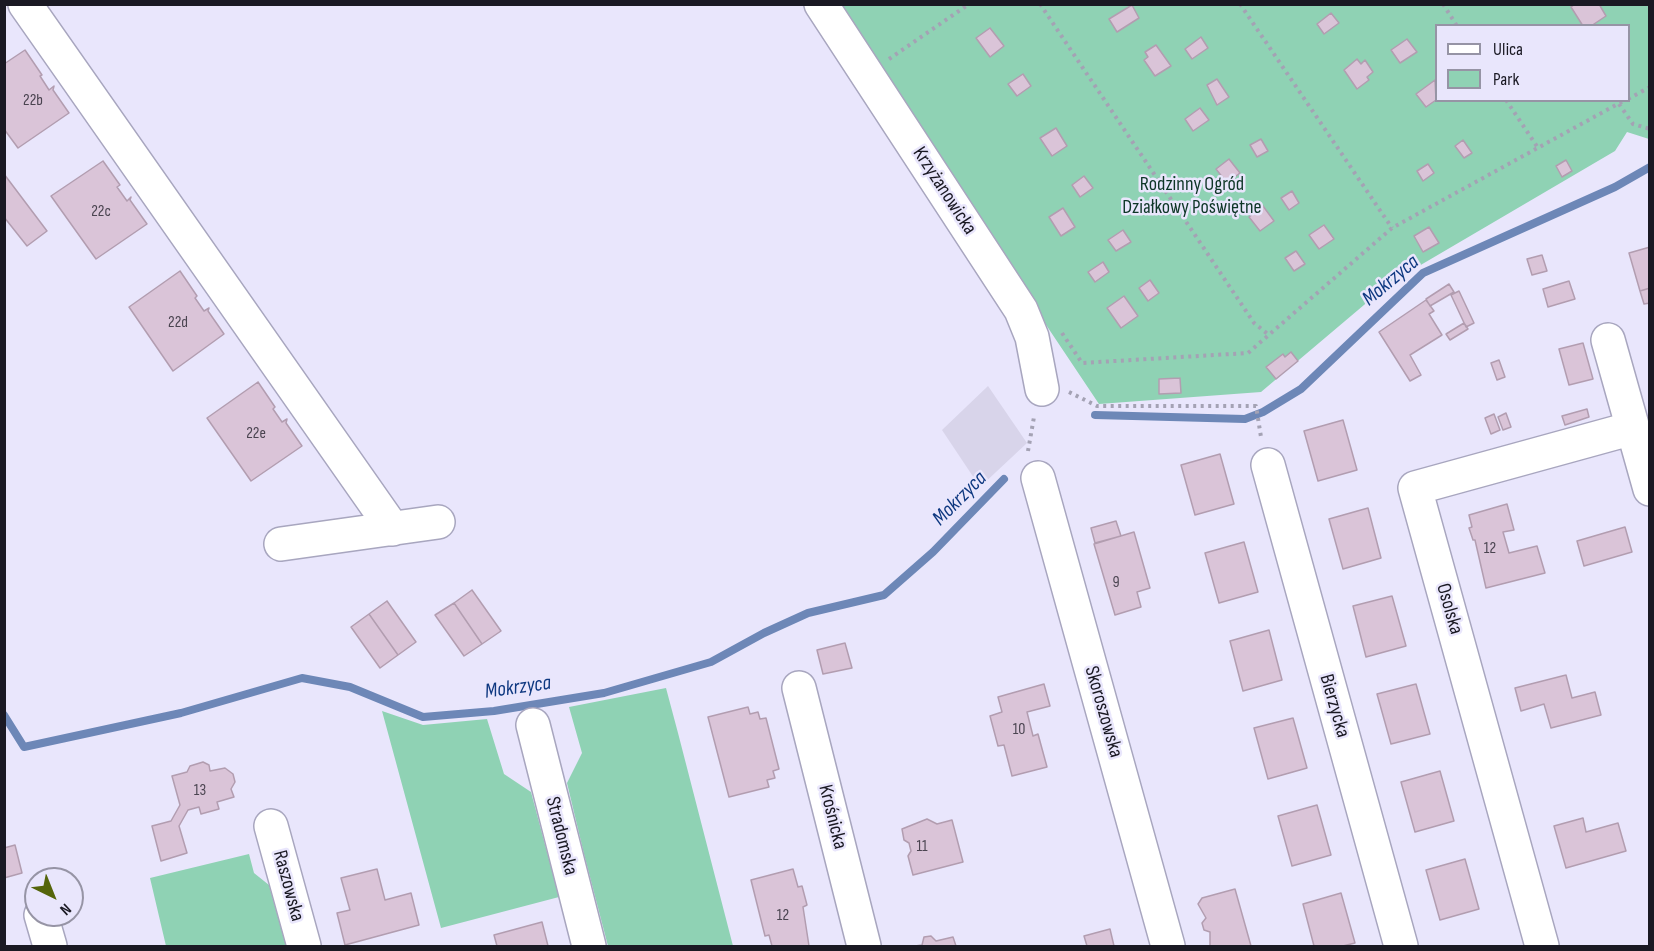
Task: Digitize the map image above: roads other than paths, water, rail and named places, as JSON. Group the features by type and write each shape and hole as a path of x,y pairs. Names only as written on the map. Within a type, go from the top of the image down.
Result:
{"street":[{"path":"25,4 393,529"},
{"name":"Krzyżanowicka","path":"821,4 1021,310 1032,337 1042,389"},
{"path":"1608,340 1650,489"},
{"name":"Osolska","path":"1542,946 1415,488 1633,428"},
{"name":"Bierzycka","path":"1268,465 1401,946"},
{"name":"Skoroszowska","path":"1038,478 1168,946"},
{"path":"281,544 438,522"},
{"name":"Krośnicka","path":"799,688 864,946"},
{"name":"Stradomska","path":"533,725 590,946"},
{"name":"Raszowska","path":"272,826 304,946"},
{"path":"44,927 50,946"}],"waterway":[{"name":"Mokrzyca","path":"1095,415 1245,419 1263,412 1301,389 1423,273 1615,187 1650,167"},
{"name":"Mokrzyca","path":"4,715 24,747 181,713 302,678 350,687 423,717 494,711 604,693 711,662 764,633 808,613 884,595 933,552 1004,479"}],"park label":[{"name":"Rodzinny Ogród Działkowy Poświętne","path":"1192,196"}]}
